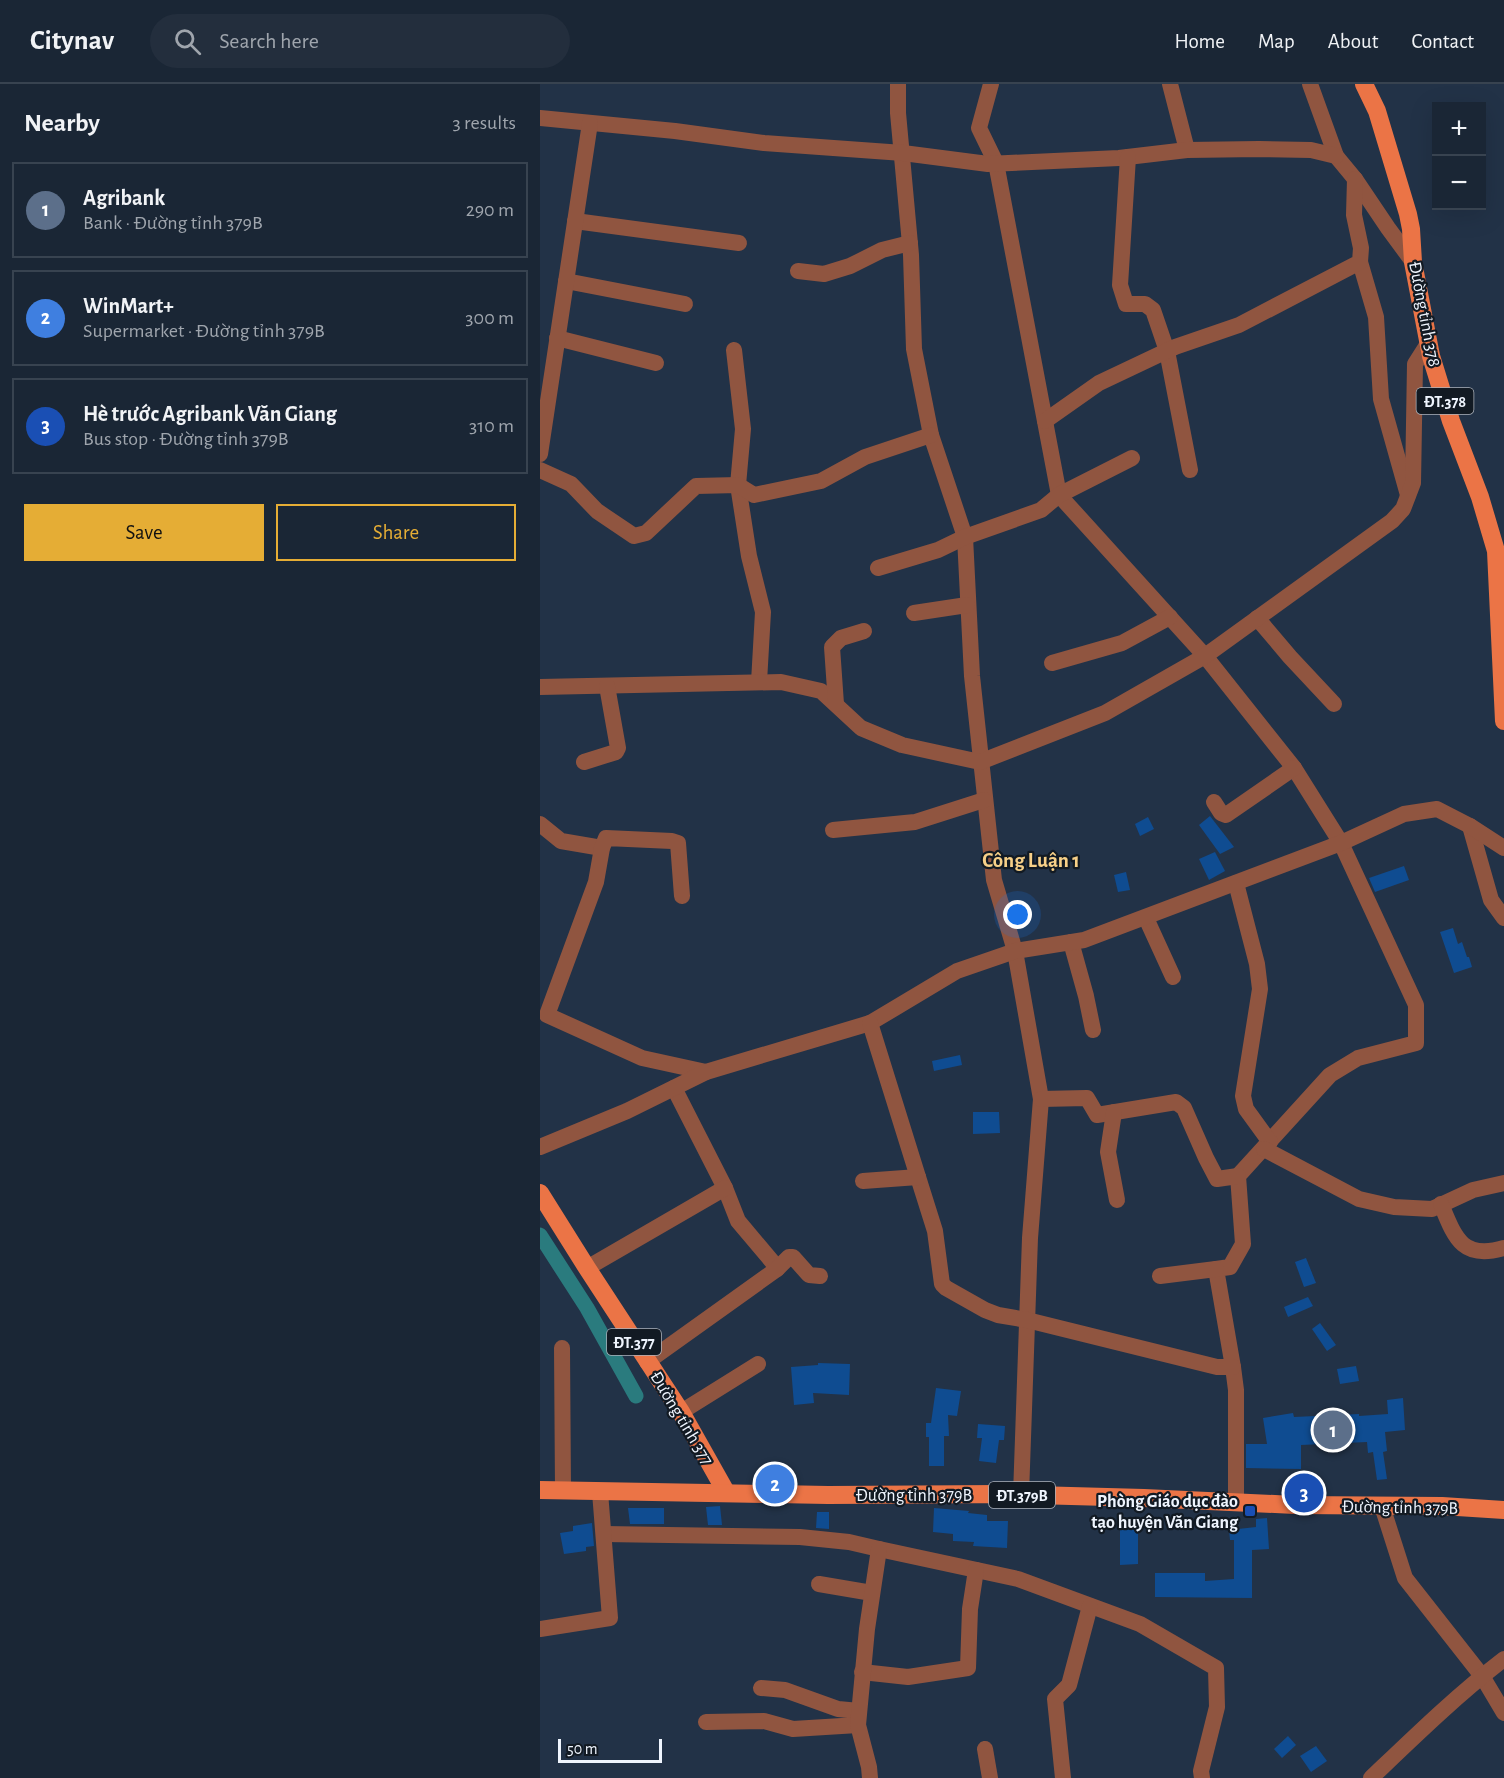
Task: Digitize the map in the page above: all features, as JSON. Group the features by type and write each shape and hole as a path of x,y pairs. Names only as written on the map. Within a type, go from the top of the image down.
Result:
{"main road":[{"name":"Đường tỉnh 378","path":"1364,84 1377,111 1408,214 1413,262 1431,356 1451,421 1480,496 1496,551 1504,722"},
{"name":"Đường tỉnh 377","path":"540,1193 681,1412 726,1492"},
{"name":"Đường tỉnh 379B","path":"540,1490 726,1492 828,1496 1021,1495 1294,1505 1442,1506 1504,1510"}],"street":[{"path":"898,84 898,113 910,243 914,349 931,435 964,537 972,676 994,880 1016,951 1041,1099 1030,1238 1021,1495"},
{"path":"991,84 979,128 996,164 1059,495 1205,656 1294,768 1341,843 1416,1005 1416,1043 1358,1058 1330,1075 1238,1176 1217,1179 1184,1108 1176,1102 1097,1115 1087,1098 1041,1099"},
{"path":"1170,84 1187,150"},
{"path":"1310,84 1336,156 1355,179 1413,262"},
{"path":"540,118 675,131 764,143 903,153 988,164 1128,157 1187,150 1311,150 1336,156"},
{"path":"540,454 590,123"},
{"path":"1128,157 1120,285 1126,304 1145,304 1153,310 1167,351 1190,470"},
{"path":"1355,179 1354,215 1361,248 1360,262 1376,317 1381,399 1408,496"},
{"path":"575,221 740,243"},
{"path":"798,271 824,274 850,266 882,250 910,243"},
{"path":"1045,421 1099,383 1167,351 1239,325 1360,262"},
{"path":"566,281 685,304"},
{"path":"557,338 656,363"},
{"path":"540,687 781,682 821,691 861,728 902,745 980,762 1105,713 1205,656 1392,521 1402,509 1413,483 1415,364 1430,342"},
{"path":"734,350 743,429 738,484 749,556 763,612 759,682"},
{"path":"540,470 571,484 597,511 634,536 646,533 696,486 738,484 754,495 821,481 865,457 931,435"},
{"path":"878,568 938,550 964,537 1041,510 1059,495 1132,458"},
{"path":"914,613 967,605"},
{"path":"1052,663 1122,644 1170,617"},
{"path":"1257,618 1334,704"},
{"path":"836,704 832,647 841,638 864,631"},
{"path":"584,762 616,752 618,748 607,686"},
{"path":"1214,802 1221,813 1226,815 1294,768"},
{"path":"833,830 915,822 984,800"},
{"path":"540,1147 627,1111 706,1072 870,1023 957,971 1016,951 1084,940 1341,843 1404,814 1437,809 1470,826 1504,848"},
{"path":"540,824 561,841 602,848"},
{"path":"1470,826 1491,900 1504,918"},
{"path":"682,896 679,846 675,841 609,837 605,840 596,882 547,1015 642,1058 706,1072"},
{"path":"1236,883 1257,964 1260,989 1244,1096 1246,1109 1267,1146 1359,1199 1394,1207 1432,1209 1473,1190 1504,1183"},
{"path":"1146,918 1173,977"},
{"path":"1071,942 1093,1030"},
{"path":"870,1023 935,1231 942,1284 946,1288 998,1315 1027,1320 1217,1367 1233,1367"},
{"path":"674,1088 725,1188 738,1221 777,1269"},
{"path":"1114,1112 1108,1152 1117,1200"},
{"path":"863,1181 918,1176"},
{"path":"1160,1276 1230,1267 1243,1244 1238,1176"},
{"path":"587,1268 725,1188"},
{"path":"1442,1204 1453,1235 1462,1244 1478,1251 1504,1248"},
{"path":"647,1362 777,1269 789,1257 793,1257 809,1275 820,1276"},
{"path":"1216,1269 1236,1390 1236,1503"},
{"path":"562,1348 563,1490"},
{"path":"681,1412 758,1364"},
{"path":"540,1629 610,1618 600,1492"},
{"path":"1382,1506 1405,1578 1482,1676 1504,1713"},
{"path":"604,1534 800,1537 849,1542 1018,1580 1140,1623 1216,1668 1217,1707 1201,1771 1202,1778"},
{"path":"870,1778 859,1718 862,1672 879,1549"},
{"path":"862,1672 908,1677 968,1668 970,1609 976,1570"},
{"path":"819,1584 872,1593"},
{"path":"1063,1778 1055,1699 1069,1684 1090,1606"},
{"path":"1371,1778 1482,1676 1504,1659"},
{"path":"760,1688 785,1690 859,1718"},
{"path":"706,1722 764,1721 793,1729 859,1718"},
{"path":"985,1749 990,1778"}],"building":[{"path":"1210,816 1234,847 1220,854 1199,825"},
{"path":"1148,817 1154,829 1140,836 1135,824"},
{"path":"1215,852 1225,871 1209,880 1199,859"},
{"path":"1404,866 1409,880 1375,892 1369,878"},
{"path":"1126,872 1130,890 1118,892 1114,875"},
{"path":"1453,928 1458,944 1462,942 1472,967 1454,973 1440,932"},
{"path":"960,1055 962,1065 934,1071 932,1061"},
{"path":"973,1112 999,1112 1000,1133 973,1134"},
{"path":"1306,1258 1316,1283 1304,1287 1295,1262"},
{"path":"1308,1297 1313,1306 1288,1317 1284,1307"},
{"path":"1320,1323 1336,1345 1327,1351 1312,1329"},
{"path":"818,1363 850,1364 849,1395 813,1393 814,1403 794,1405 791,1367 818,1365"},
{"path":"1356,1366 1359,1381 1340,1384 1337,1369"},
{"path":"936,1388 961,1391 957,1416 948,1415 949,1436 944,1436 944,1466 929,1466 929,1437 926,1437 926,1423 931,1423"},
{"path":"1403,1398 1405,1430 1385,1432 1387,1451 1383,1452 1387,1479 1377,1480 1373,1452 1368,1453 1367,1442 1301,1445 1301,1469 1246,1468 1246,1444 1267,1444 1263,1418 1293,1413 1294,1417 1388,1414 1387,1400"},
{"path":"978,1424 1005,1426 1004,1440 999,1440 996,1463 979,1461 982,1438 977,1438"},
{"path":"720,1506 722,1525 708,1525 706,1507"},
{"path":"628,1508 664,1508 664,1524 630,1524"},
{"path":"934,1508 987,1515 987,1521 1008,1521 1007,1548 973,1546 974,1542 953,1541 953,1534 933,1532"},
{"path":"817,1512 829,1512 829,1529 816,1528"},
{"path":"1267,1518 1269,1549 1252,1550 1252,1598 1155,1597 1155,1573 1205,1573 1205,1581 1234,1579 1234,1540 1230,1540 1229,1530 1256,1527 1256,1519"},
{"path":"592,1523 594,1546 586,1547 586,1551 564,1554 560,1533 573,1531 573,1526"},
{"path":"1120,1526 1138,1526 1138,1564 1120,1565"},
{"path":"1288,1736 1296,1745 1282,1758 1274,1749"},
{"path":"1316,1746 1327,1761 1311,1772 1300,1756"}],"waterway":[{"path":"540,1235 587,1308 636,1396"}],"place":[{"name":"Agribank","path":"1333,1430"},
{"name":"WinMart+","path":"775,1484"},
{"name":"Hè trước Agribank Văn Giang","path":"1304,1493"},
{"name":"Phòng Giáo dục đào tạo huyện Văn Giang","path":"1250,1511"}],"district":[{"name":"Công Luận 1","path":"1031,860"}]}
